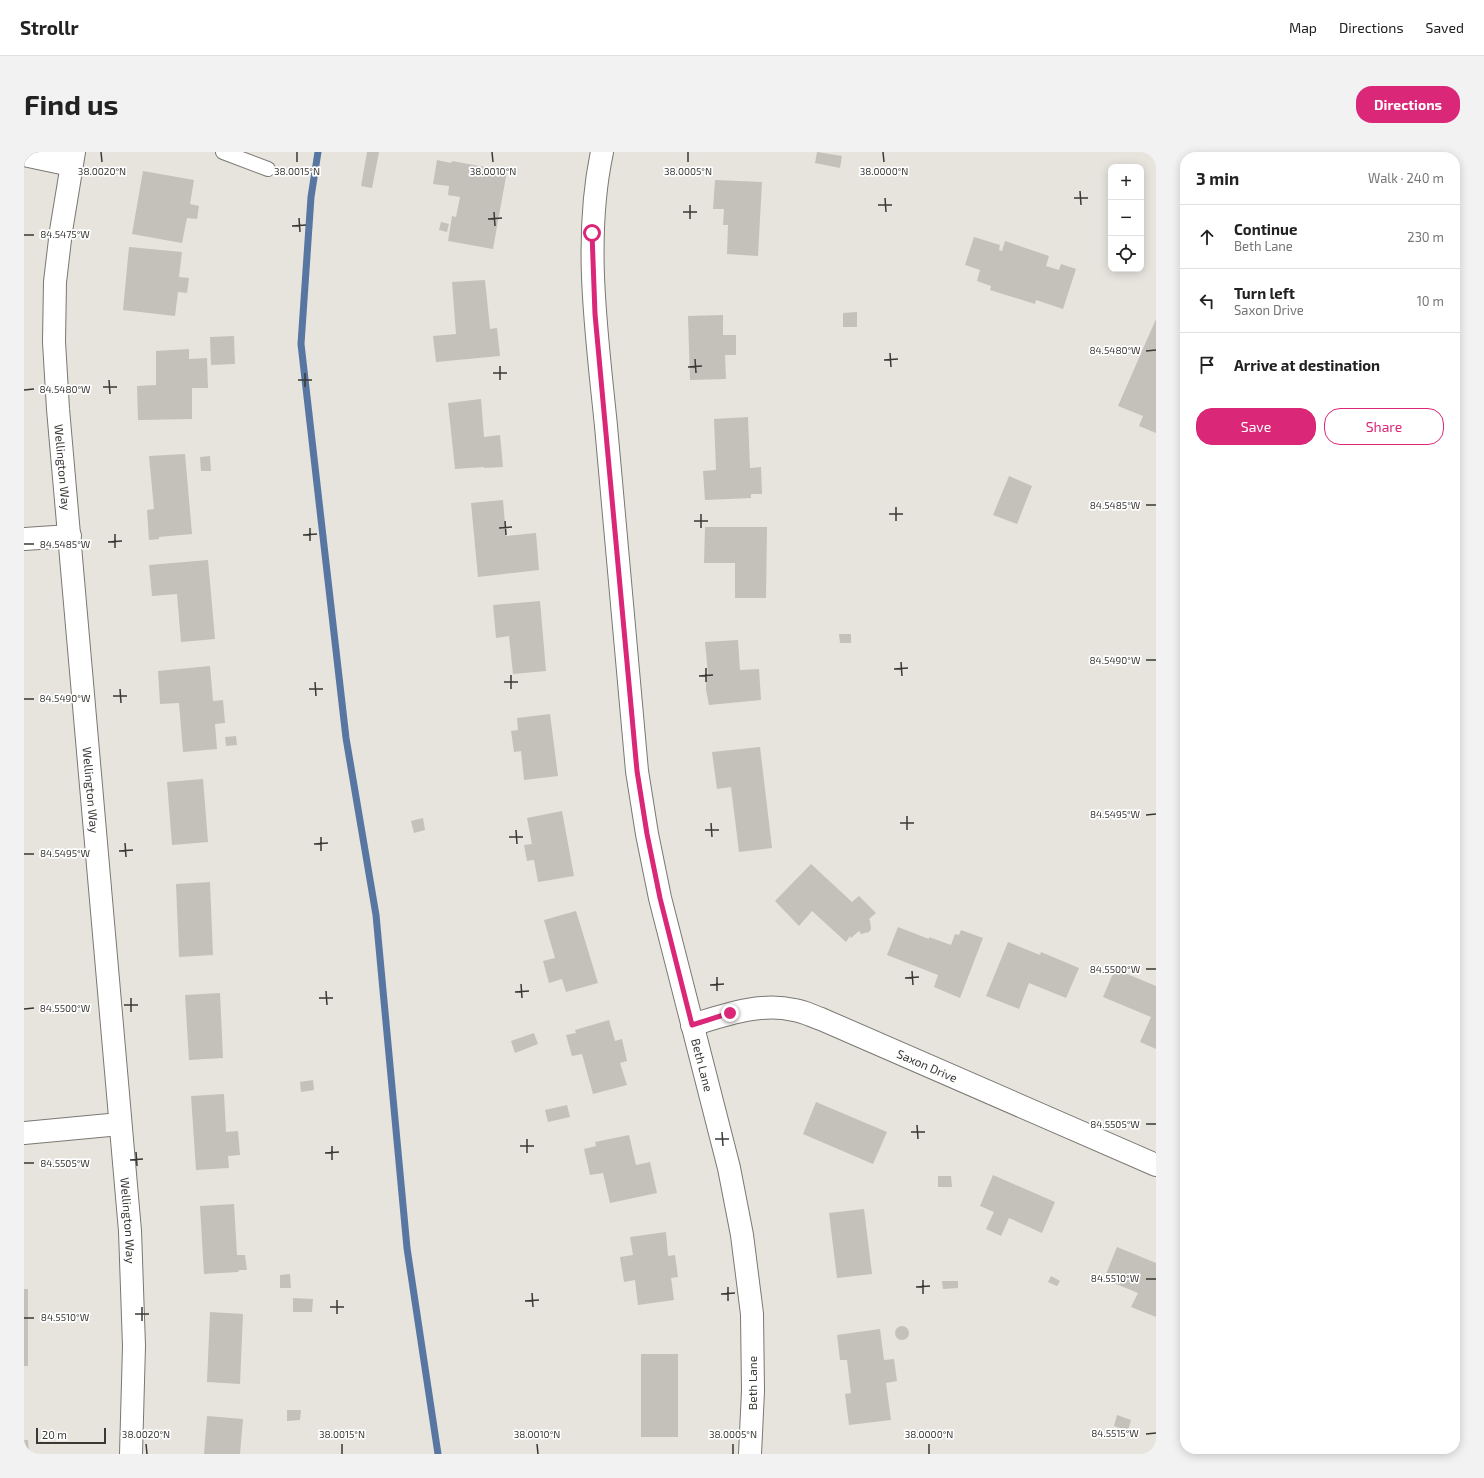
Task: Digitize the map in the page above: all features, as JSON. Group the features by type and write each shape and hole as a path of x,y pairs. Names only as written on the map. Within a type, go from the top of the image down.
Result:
{"street":[{"name":"Beth Lane","path":"602,152 597,174 592,233 595,314 637,771 647,834 660,898 729,1168 742,1236 752,1314 753,1391 750,1454"},
{"path":"24,155 72,158"},
{"name":"Wellington Way","path":"72,158 55,282 54,342 58,409 130,1231 134,1346 131,1454"},
{"path":"24,539 70,536"},
{"name":"Saxon Drive","path":"692,1025 730,1013 751,1009 774,1008 795,1010 821,1019 1156,1165"},
{"path":"24,1133 120,1124"}],"lane":[{"path":"223,152 268,169"}],"building":[{"path":"367,152 379,152 372,188 361,186"},
{"path":"817,152 842,156 840,168 815,163"},
{"path":"437,160 451,163 452,161 507,171 493,249 448,241 452,216 456,217 460,197 448,195 449,186 433,184"},
{"path":"143,171 194,180 190,204 199,206 197,219 187,218 182,243 132,234"},
{"path":"715,180 762,182 758,256 727,254 728,225 723,225 724,209 713,209"},
{"path":"441,222 449,224 447,232 439,230"},
{"path":"974,237 1000,245 999,250 1002,251 1005,241 1049,256 1046,266 1059,270 1061,264 1076,269 1063,309 1036,300 1035,304 990,290 991,286 977,281 980,270 965,265"},
{"path":"129,247 182,252 179,277 189,278 187,293 178,292 175,316 123,310"},
{"path":"485,280 490,329 497,328 500,356 436,362 433,336 456,334 452,282"},
{"path":"857,312 857,327 843,327 843,313"},
{"path":"723,315 723,335 736,335 736,355 725,355 726,379 690,380 688,316"},
{"path":"1156,319 1156,433 1139,426 1143,416 1118,406"},
{"path":"234,336 235,364 211,365 210,337"},
{"path":"189,349 189,359 207,358 208,388 192,388 192,419 138,420 137,386 156,385 156,351"},
{"path":"481,399 484,437 500,435 503,467 455,469 448,403"},
{"path":"748,417 750,468 761,467 762,494 751,494 751,498 705,500 703,471 716,470 714,419"},
{"path":"185,454 192,534 159,537 159,539 149,540 147,510 154,509 149,456"},
{"path":"210,456 211,471 201,471 200,457"},
{"path":"1009,476 1032,486 1017,524 993,515"},
{"path":"503,500 506,536 536,533 539,570 478,577 471,503"},
{"path":"705,527 767,527 766,598 735,598 735,563 704,563"},
{"path":"208,560 215,639 181,642 177,594 152,596 149,565"},
{"path":"540,601 546,671 513,674 509,636 496,638 493,605"},
{"path":"839,634 851,634 851,643 840,643"},
{"path":"738,640 740,670 759,669 761,700 709,705 706,690 706,674 708,674 705,642"},
{"path":"210,666 213,701 223,700 225,723 215,724 217,749 183,752 179,703 160,704 158,671"},
{"path":"550,714 558,776 524,780 521,751 514,752 511,731 518,730 517,718"},
{"path":"236,736 237,745 226,746 225,737"},
{"path":"760,747 772,848 739,852 731,787 717,789 712,752"},
{"path":"203,779 208,842 172,845 167,782"},
{"path":"562,811 574,876 538,882 534,860 527,861 524,845 532,844 527,818"},
{"path":"423,818 425,830 414,833 411,821"},
{"path":"811,864 852,902 859,896 876,913 869,919 871,929 869,932 861,934 859,931 851,938 850,936 846,942 812,911 799,926 775,901"},
{"path":"210,882 213,955 179,957 176,884"},
{"path":"576,911 598,983 566,992 562,979 549,983 543,961 555,958 544,920"},
{"path":"898,927 929,939 929,937 951,945 955,934 959,935 961,930 983,938 960,998 934,987 938,975 887,955"},
{"path":"1008,942 1040,955 1041,952 1079,968 1066,998 1029,983 1019,1009 986,996"},
{"path":"1115,969 1156,986 1156,1049 1140,1042 1151,1017 1103,997"},
{"path":"220,993 223,1058 189,1060 185,995"},
{"path":"609,1020 615,1041 622,1039 627,1061 620,1063 627,1085 593,1094 582,1054 572,1056 566,1035 576,1033 575,1030"},
{"path":"534,1033 538,1044 515,1053 511,1041"},
{"path":"313,1080 314,1090 301,1092 300,1082"},
{"path":"224,1094 226,1132 238,1131 240,1155 228,1156 229,1168 196,1170 191,1096"},
{"path":"816,1102 887,1132 873,1164 803,1134"},
{"path":"567,1105 570,1117 548,1122 545,1110"},
{"path":"629,1135 636,1165 650,1162 657,1193 610,1203 603,1173 590,1175 584,1149 596,1146 595,1142"},
{"path":"993,1175 1055,1202 1042,1233 1009,1218 1001,1236 986,1229 994,1212 980,1206"},
{"path":"938,1176 951,1176 952,1187 938,1187"},
{"path":"234,1204 237,1255 245,1255 247,1270 204,1274 200,1206"},
{"path":"864,1209 872,1274 837,1278 829,1213"},
{"path":"666,1232 668,1256 675,1255 678,1277 671,1278 674,1300 638,1305 635,1280 624,1282 620,1257 633,1255 630,1237"},
{"path":"1117,1247 1156,1263 1156,1317 1131,1307 1138,1293 1104,1279"},
{"path":"290,1274 291,1288 280,1288 280,1275"},
{"path":"1051,1276 1060,1281 1057,1286 1048,1282"},
{"path":"942,1281 958,1281 958,1288 943,1289"},
{"path":"24,1289 28,1289 28,1366 24,1366"},
{"path":"293,1298 313,1299 312,1312 293,1312"},
{"path":"210,1312 243,1314 240,1384 207,1382"},
{"path":"902,1326 907,1328 909,1333 907,1338 902,1340 897,1338 895,1333 897,1328"},
{"path":"880,1329 884,1360 894,1359 897,1381 886,1383 891,1420 849,1425 845,1394 851,1393 847,1360 840,1360 837,1335"},
{"path":"641,1354 678,1354 678,1437 641,1437"},
{"path":"287,1410 301,1410 300,1420 287,1421"},
{"path":"1117,1415 1131,1420 1128,1431 1114,1426"},
{"path":"207,1416 243,1419 240,1454 204,1454"},
{"path":"24,1440 28,1440 29,1452 24,1452"}],"waterway":[{"path":"318,152 311,197 301,344 346,738 376,915 407,1248 438,1454"}],"route":[{"path":"592,233 595,314 637,771 647,834 660,898 692,1025 730,1013"}]}
